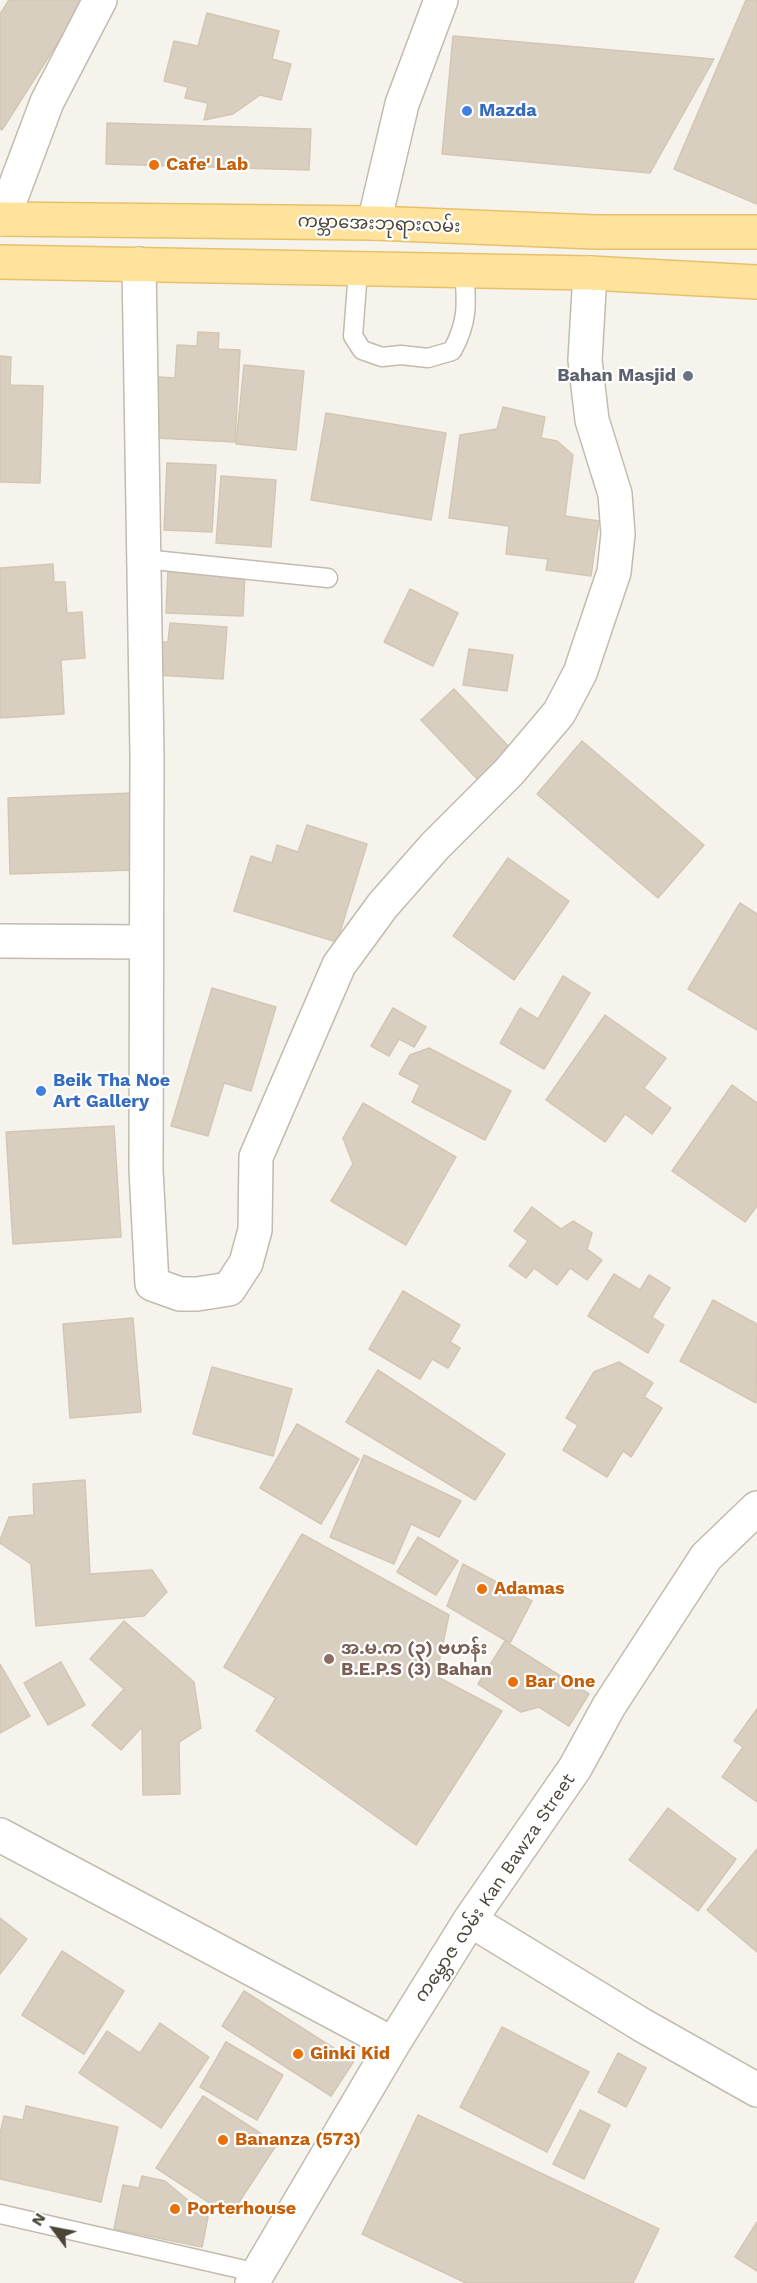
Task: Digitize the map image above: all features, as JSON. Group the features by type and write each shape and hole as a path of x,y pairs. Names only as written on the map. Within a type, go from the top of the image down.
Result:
{"main road":[{"name":"ကမ္ဘာအေးဘုရားလမ်း","path":"1,219 374,223 595,232 757,232"},
{"path":"0,262 590,273 757,282"}],"street":[{"path":"1,219 47,102 100,0"},
{"path":"374,223 402,104 441,0"},
{"path":"139,264 147,754 146,1170 152,1284 180,1294 229,1289 246,1263 255,1230 256,1157 339,965 390,897 435,846 509,772 559,713 580,673 614,572 618,534 615,494 590,410 585,360 590,273"},
{"path":"0,941 146,942"},
{"name":"ကမ္ဘောဇ လမ်း Kan Bawza Street","path":"255,2278 393,2044 470,1920 575,1768 609,1706 706,1557 757,1508"},
{"path":"0,1835 393,2044"},
{"path":"470,1920 642,2025 757,2090"}],"lane":[{"path":"358,270 353,336 362,350 382,357 401,355 428,358 452,351 462,334 467,301 464,271"},
{"path":"144,559 328,578"},
{"path":"0,2214 255,2278"}],"building":[{"path":"9,0 85,0 2,130 0,129 0,14"},
{"path":"746,0 757,0 757,204 674,169"},
{"path":"207,13 279,31 272,59 291,64 281,100 260,95 233,114 204,120 208,103 185,98 188,87 164,81 174,41 198,46"},
{"path":"453,36 714,59 650,173 442,154"},
{"path":"107,123 311,129 309,170 106,164"},
{"path":"198,332 219,333 218,349 240,350 235,442 156,438 159,377 175,378 177,345 197,346"},
{"path":"0,356 11,357 10,385 43,386 40,483 0,482"},
{"path":"244,365 304,371 296,450 236,444"},
{"path":"503,407 545,417 541,438 557,441 573,455 565,516 599,521 591,576 546,570 548,559 506,554 509,526 449,518 460,435 497,429"},
{"path":"326,413 446,433 431,520 311,500"},
{"path":"167,463 216,465 212,532 164,530"},
{"path":"221,476 276,480 271,547 216,543"},
{"path":"53,564 54,582 65,582 67,613 82,612 85,658 61,660 64,714 0,718 0,568"},
{"path":"168,569 245,572 243,616 166,613"},
{"path":"410,589 458,613 433,666 384,642"},
{"path":"170,623 227,627 223,679 157,675 159,642 168,642"},
{"path":"469,649 513,655 507,691 463,685"},
{"path":"454,689 512,750 479,781 421,720"},
{"path":"582,741 704,845 658,898 537,794"},
{"path":"132,793 134,870 10,874 8,798"},
{"path":"307,825 367,844 337,942 234,911 251,856 272,863 277,845 298,852"},
{"path":"508,858 569,901 514,980 453,936"},
{"path":"740,903 757,914 757,1030 688,989"},
{"path":"563,976 590,993 544,1069 500,1043 520,1008 538,1019"},
{"path":"212,988 276,1007 251,1091 224,1083 208,1136 171,1126"},
{"path":"393,1008 426,1027 414,1047 399,1039 389,1056 371,1046"},
{"path":"605,1015 666,1058 644,1088 671,1108 652,1134 625,1114 605,1142 546,1100"},
{"path":"429,1048 511,1091 485,1140 412,1102 420,1085 399,1074 410,1055"},
{"path":"732,1085 757,1103 757,1206 745,1222 672,1171"},
{"path":"363,1103 456,1157 406,1245 331,1201 353,1164 343,1138"},
{"path":"114,1126 121,1237 13,1244 6,1132"},
{"path":"532,1207 561,1229 573,1221 592,1233 587,1249 602,1260 587,1280 570,1268 557,1285 534,1268 526,1278 509,1266 528,1241 514,1231"},
{"path":"614,1274 640,1290 649,1275 670,1288 652,1317 664,1325 648,1353 588,1316"},
{"path":"403,1291 460,1325 450,1342 460,1348 448,1368 432,1359 420,1379 369,1349"},
{"path":"713,1300 757,1324 756,1403 680,1361"},
{"path":"133,1318 141,1412 70,1418 63,1324"},
{"path":"619,1362 653,1383 644,1397 662,1408 631,1457 623,1451 607,1477 563,1450 578,1425 566,1418 594,1372"},
{"path":"212,1367 292,1389 273,1456 193,1434"},
{"path":"378,1370 505,1454 475,1500 346,1422"},
{"path":"297,1424 359,1459 321,1524 260,1488"},
{"path":"364,1455 461,1501 439,1537 411,1524 394,1564 330,1537"},
{"path":"85,1480 90,1574 152,1570 167,1592 144,1616 36,1626 31,1564 0,1543 0,1540 9,1517 34,1515 33,1484"},
{"path":"302,1534 449,1615 436,1676 502,1711 416,1845 256,1731 276,1698 224,1667"},
{"path":"418,1537 458,1561 436,1595 397,1572"},
{"path":"463,1564 532,1601 510,1643 447,1606"},
{"path":"124,1621 194,1682 201,1728 179,1742 180,1794 143,1795 142,1727 121,1750 92,1725 124,1689 90,1659"},
{"path":"505,1641 589,1694 569,1726 539,1707 521,1712 478,1684"},
{"path":"61,1662 85,1705 48,1725 24,1683"},
{"path":"0,1664 30,1716 0,1733"},
{"path":"757,1709 757,1802 722,1777 743,1747 734,1741"},
{"path":"668,1808 736,1859 698,1911 629,1860"},
{"path":"757,1849 757,1952 707,1910"},
{"path":"0,1918 27,1939 0,1974"},
{"path":"62,1951 124,1991 84,2054 22,2015"},
{"path":"244,1991 354,2061 331,2096 222,2026"},
{"path":"160,2023 209,2057 161,2128 79,2073 107,2031 140,2053"},
{"path":"502,2027 589,2072 547,2152 460,2107"},
{"path":"226,2042 283,2075 257,2120 200,2087"},
{"path":"618,2053 646,2068 626,2107 598,2092"},
{"path":"203,2096 277,2144 230,2216 156,2168"},
{"path":"26,2106 118,2127 101,2202 0,2179 0,2134 4,2116 23,2120"},
{"path":"580,2110 610,2125 584,2179 553,2164"},
{"path":"418,2115 659,2229 633,2283 466,2283 362,2234"},
{"path":"142,2176 165,2181 208,2217 202,2247 114,2229 123,2185 139,2188"},
{"path":"757,2222 757,2271 735,2257"}],"place":[{"name":"Mazda","path":"467,111"},
{"name":"Cafe' Lab","path":"154,165"},
{"name":"Bahan Masjid","path":"688,376"},
{"name":"Beik Tha Noe Art Gallery","path":"41,1091"},
{"name":"Adamas","path":"482,1589"},
{"name":"အ.မ.က (၃) ဗဟန်း B.E.P.S (3) Bahan","path":"329,1659"},
{"name":"Bar One","path":"513,1682"},
{"name":"Ginki Kid","path":"298,2054"},
{"name":"Bananza (573)","path":"223,2140"},
{"name":"Porterhouse","path":"175,2209"}]}
